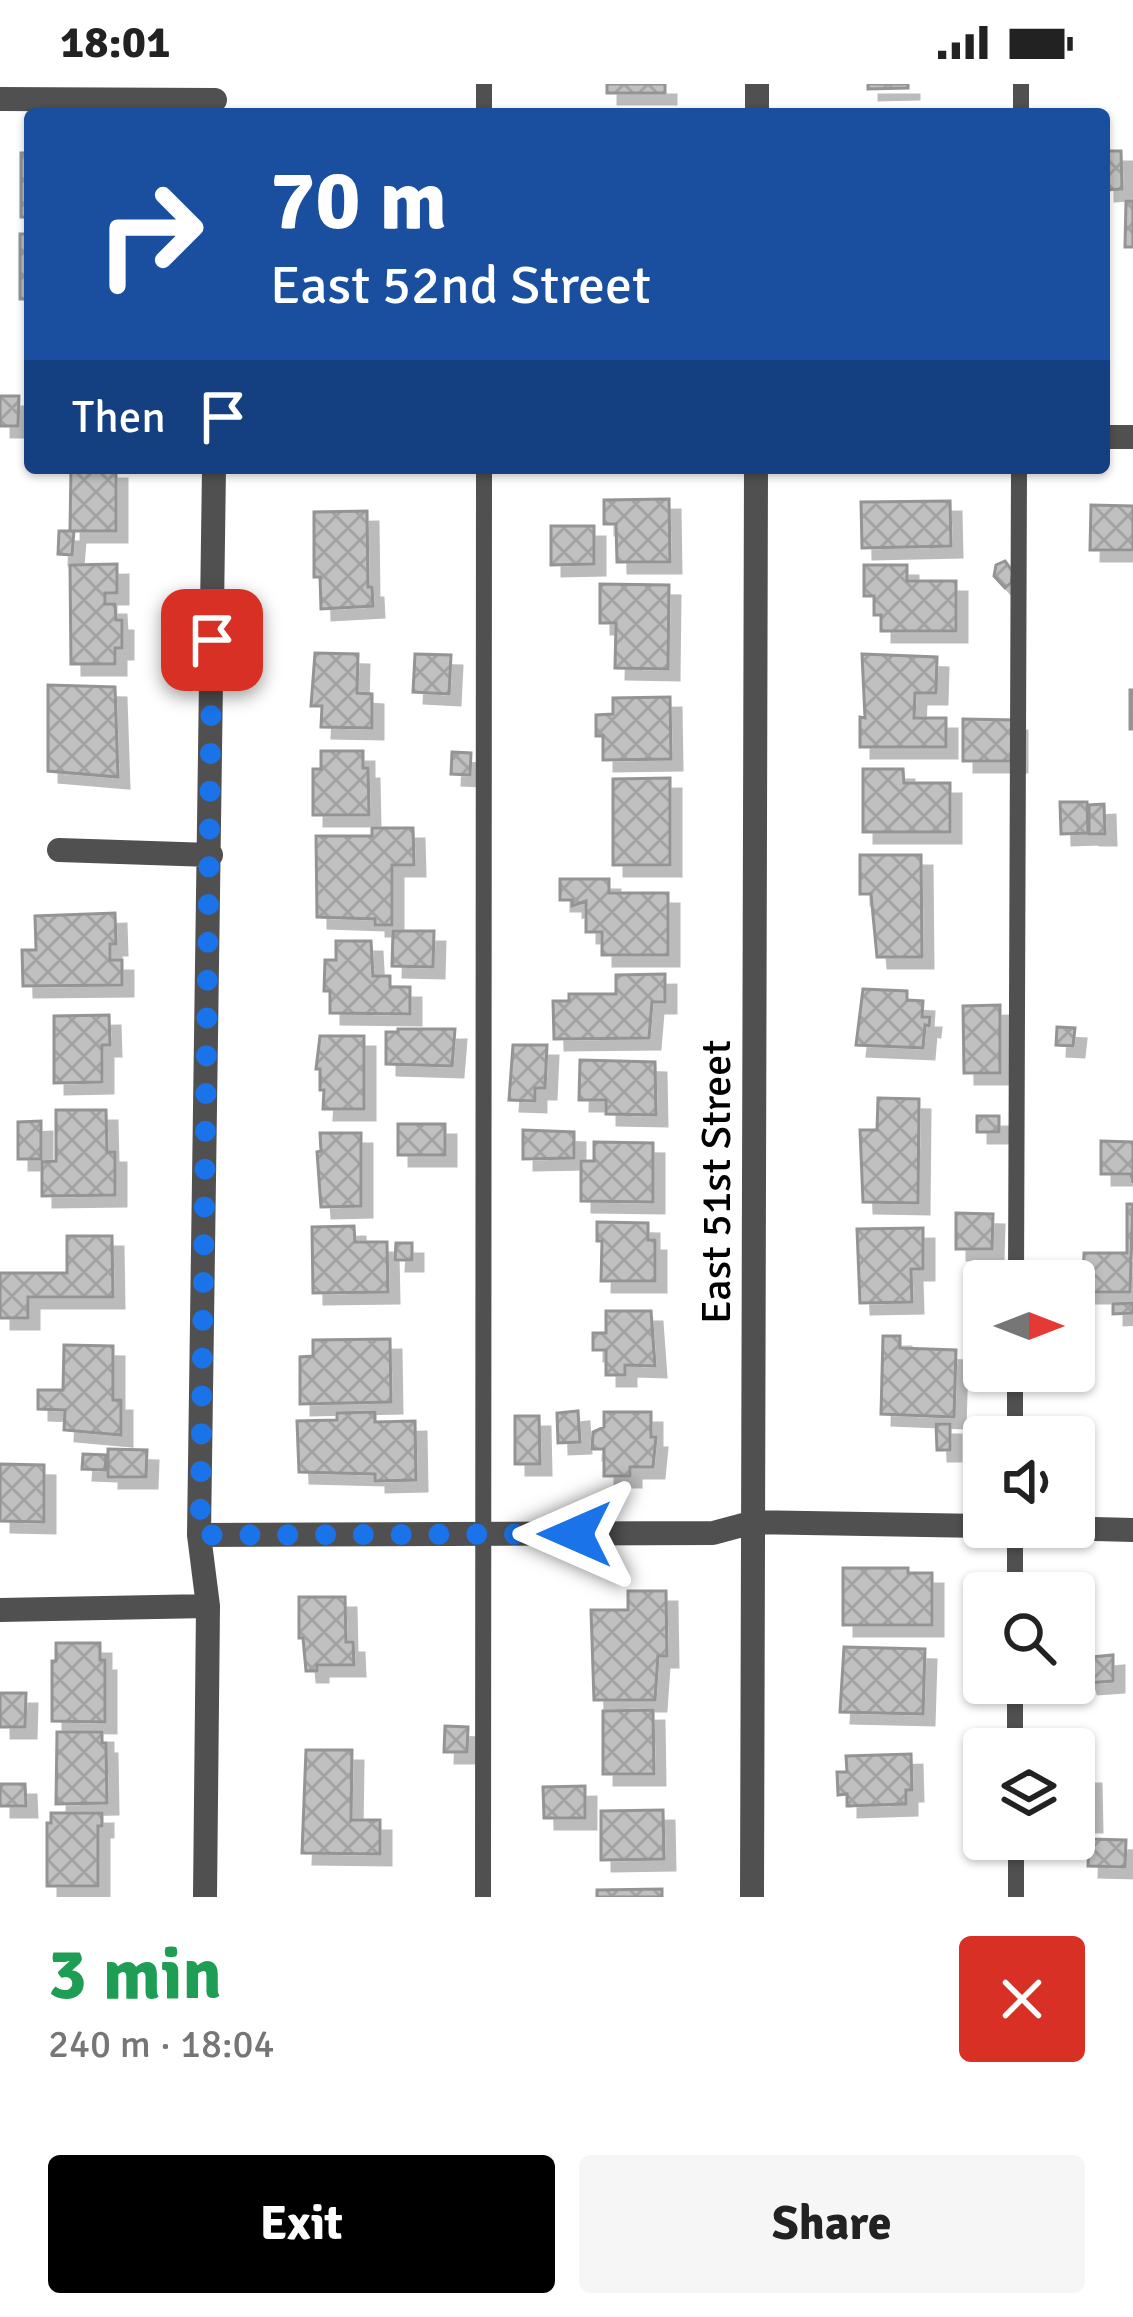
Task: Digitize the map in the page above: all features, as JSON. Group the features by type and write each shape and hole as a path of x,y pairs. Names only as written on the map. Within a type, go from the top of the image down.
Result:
{"street":[{"path":"0,99 215,99"},
{"path":"205,1897 208,1606 200,1535 214,474"},
{"name":"East 51st Street","path":"752,1897 756,474"},
{"path":"58,850 211,855"},
{"path":"200,1535 713,1533 754,1522 963,1526"},
{"path":"1095,1528 1133,1529"},
{"path":"0,1610 208,1606"}],"lane":[{"path":"483,1897 484,474"},
{"path":"1016,1260 1019,474"},
{"path":"1016,1860 1016,1897"}],"building":[{"path":"607,84 665,84 665,93 607,93"},
{"path":"868,84 908,84 908,88 868,89"},
{"path":"1110,151 1121,151 1122,189 1110,190"},
{"path":"21,153 24,153 24,217"},
{"path":"1126,201 1133,201 1133,247 1125,247"},
{"path":"20,234 24,234 24,299 20,299"},
{"path":"0,396 19,396 18,426 0,426"},
{"path":"71,474 116,474 116,531 70,531"},
{"path":"669,499 670,562 617,562 616,524 604,524 604,500"},
{"path":"950,501 951,546 862,548 861,502"},
{"path":"1091,505 1133,506 1133,550 1090,550"},
{"path":"367,511 368,587 372,587 373,606 321,609 320,577 314,577 314,512"},
{"path":"551,526 594,526 594,564 551,565"},
{"path":"59,531 74,531 72,555 58,554"},
{"path":"1005,561 1013,572 1005,588 994,576 996,565"},
{"path":"117,564 117,593 105,593 105,604 115,604 116,620 122,620 122,648 115,648 115,664 71,664 70,565"},
{"path":"864,565 907,565 907,581 956,581 956,631 881,631 881,615 874,615 874,596 864,596"},
{"path":"600,584 669,585 668,669 615,668 616,623 600,623"},
{"path":"315,653 358,654 357,693 372,694 372,728 321,727 322,706 311,706"},
{"path":"415,654 451,655 449,694 413,692"},
{"path":"862,654 937,657 936,693 915,693 914,718 946,718 946,747 860,747 860,717 865,718"},
{"path":"48,685 115,687 118,777 48,771"},
{"path":"1133,690 1133,729 1130,729"},
{"path":"670,697 671,759 603,760 603,736 596,736 596,715 613,714 613,698"},
{"path":"963,719 1016,720 1016,761 963,761"},
{"path":"321,751 363,751 369,815 313,815 313,769 321,769"},
{"path":"452,752 471,753 470,775 451,774"},
{"path":"863,769 903,769 904,783 950,783 950,832 863,832"},
{"path":"670,778 670,865 613,865 613,779"},
{"path":"1060,802 1087,802 1088,833 1061,834"},
{"path":"1104,804 1105,834 1089,834 1089,805"},
{"path":"372,828 413,828 414,865 392,865 392,925 375,925 375,919 317,917 316,836 372,836"},
{"path":"860,855 921,855 922,957 877,957 871,894 860,894"},
{"path":"560,879 609,879 609,893 668,893 668,955 602,955 602,932 586,932 586,901 572,906 572,900 560,900"},
{"path":"115,913 116,944 110,944 110,960 122,960 122,985 23,986 22,950 36,950 35,916"},
{"path":"393,931 434,931 433,967 392,966"},
{"path":"336,941 371,941 373,976 390,976 390,987 410,987 410,1014 330,1013 330,991 324,991 325,960 336,960"},
{"path":"665,974 665,1002 652,1002 649,1038 554,1039 553,1001 569,1001 569,994 616,994 616,975"},
{"path":"863,989 907,991 907,1000 923,1001 922,1017 930,1017 923,1048 856,1045"},
{"path":"1000,1005 1000,1073 964,1073 963,1006"},
{"path":"109,1015 110,1045 102,1045 102,1082 54,1083 54,1016"},
{"path":"1057,1027 1075,1028 1073,1046 1056,1045"},
{"path":"455,1029 452,1066 386,1064 386,1032"},
{"path":"320,1036 364,1036 364,1109 323,1109 324,1090 320,1090 320,1069 316,1069"},
{"path":"513,1045 547,1045 545,1088 535,1088 535,1101 509,1100"},
{"path":"580,1060 655,1062 656,1115 606,1114 606,1100 579,1100"},
{"path":"878,1098 919,1099 918,1203 863,1202 860,1130 877,1130"},
{"path":"56,1110 106,1110 107,1152 115,1152 115,1195 42,1196 42,1162 56,1161"},
{"path":"977,1116 999,1116 999,1132 977,1132"},
{"path":"41,1121 41,1159 18,1159 18,1122"},
{"path":"398,1124 445,1124 445,1155 398,1155"},
{"path":"523,1130 574,1132 574,1158 523,1159"},
{"path":"320,1133 361,1133 361,1206 321,1207"},
{"path":"1101,1141 1133,1142 1133,1183 1131,1174 1101,1174"},
{"path":"594,1142 653,1143 653,1202 581,1201 581,1161 594,1161"},
{"path":"1127,1204 1133,1204 1130,1292 1095,1292 1095,1260 1084,1260 1084,1253 1127,1253"},
{"path":"956,1213 993,1214 992,1249 956,1249"},
{"path":"597,1222 648,1223 648,1240 655,1240 655,1281 601,1281 602,1241 597,1241"},
{"path":"354,1226 355,1242 387,1242 388,1292 313,1293 312,1227"},
{"path":"923,1228 923,1269 911,1269 912,1302 860,1303 857,1229"},
{"path":"67,1236 112,1236 113,1297 28,1297 28,1318 0,1318 0,1273 67,1273"},
{"path":"396,1243 412,1243 412,1260 395,1260"},
{"path":"1133,1303 1133,1313 1113,1314 1113,1304"},
{"path":"606,1311 651,1311 655,1366 625,1365 625,1375 606,1375 606,1350 593,1350 593,1333 606,1333"},
{"path":"883,1336 900,1336 900,1348 956,1350 954,1417 881,1414"},
{"path":"390,1339 391,1402 300,1404 300,1357 313,1356 313,1340"},
{"path":"64,1345 113,1346 113,1400 121,1400 121,1435 64,1430 65,1410 38,1409 38,1390 63,1390"},
{"path":"578,1411 580,1442 558,1443 557,1413"},
{"path":"375,1412 375,1422 415,1421 416,1480 375,1481 375,1474 299,1472 297,1421"},
{"path":"604,1412 651,1412 651,1437 656,1437 653,1467 630,1467 630,1476 604,1476 604,1449 592,1449 593,1432 604,1427"},
{"path":"515,1416 539,1416 540,1464 515,1464"},
{"path":"936,1424 950,1424 950,1450 937,1450"},
{"path":"108,1449 147,1450 146,1477 108,1477"},
{"path":"83,1454 106,1455 105,1470 82,1469"},
{"path":"0,1464 44,1465 44,1522 0,1521"},
{"path":"843,1568 908,1568 908,1573 932,1573 932,1625 843,1625"},
{"path":"628,1591 666,1591 667,1656 658,1656 655,1700 594,1700 591,1610 628,1610"},
{"path":"299,1597 345,1597 346,1642 353,1642 354,1665 317,1665 317,1671 306,1671 303,1638 299,1638"},
{"path":"56,1643 100,1643 100,1660 105,1660 105,1722 52,1721"},
{"path":"844,1647 925,1649 923,1714 840,1712"},
{"path":"1113,1655 1113,1681 1095,1682 1095,1657"},
{"path":"0,1693 26,1693 25,1727 0,1727"},
{"path":"653,1710 654,1774 603,1774 603,1711"},
{"path":"445,1726 468,1727 467,1752 444,1752"},
{"path":"57,1732 102,1732 107,1803 56,1804"},
{"path":"306,1750 352,1750 351,1820 380,1820 380,1854 302,1853"},
{"path":"911,1754 912,1790 906,1790 906,1804 847,1806 847,1794 838,1795 837,1772 847,1772 846,1756"},
{"path":"0,1784 25,1784 26,1806 0,1806"},
{"path":"585,1786 585,1818 544,1818 543,1787"},
{"path":"663,1810 664,1859 601,1860 601,1811"},
{"path":"51,1813 102,1813 98,1886 47,1886"},
{"path":"1095,1839 1126,1840 1125,1867 1088,1866 1088,1860 1095,1860"},
{"path":"662,1889 662,1897 597,1897 597,1890"}],"route":[{"path":"212,640 200,1535 575,1534"}]}
